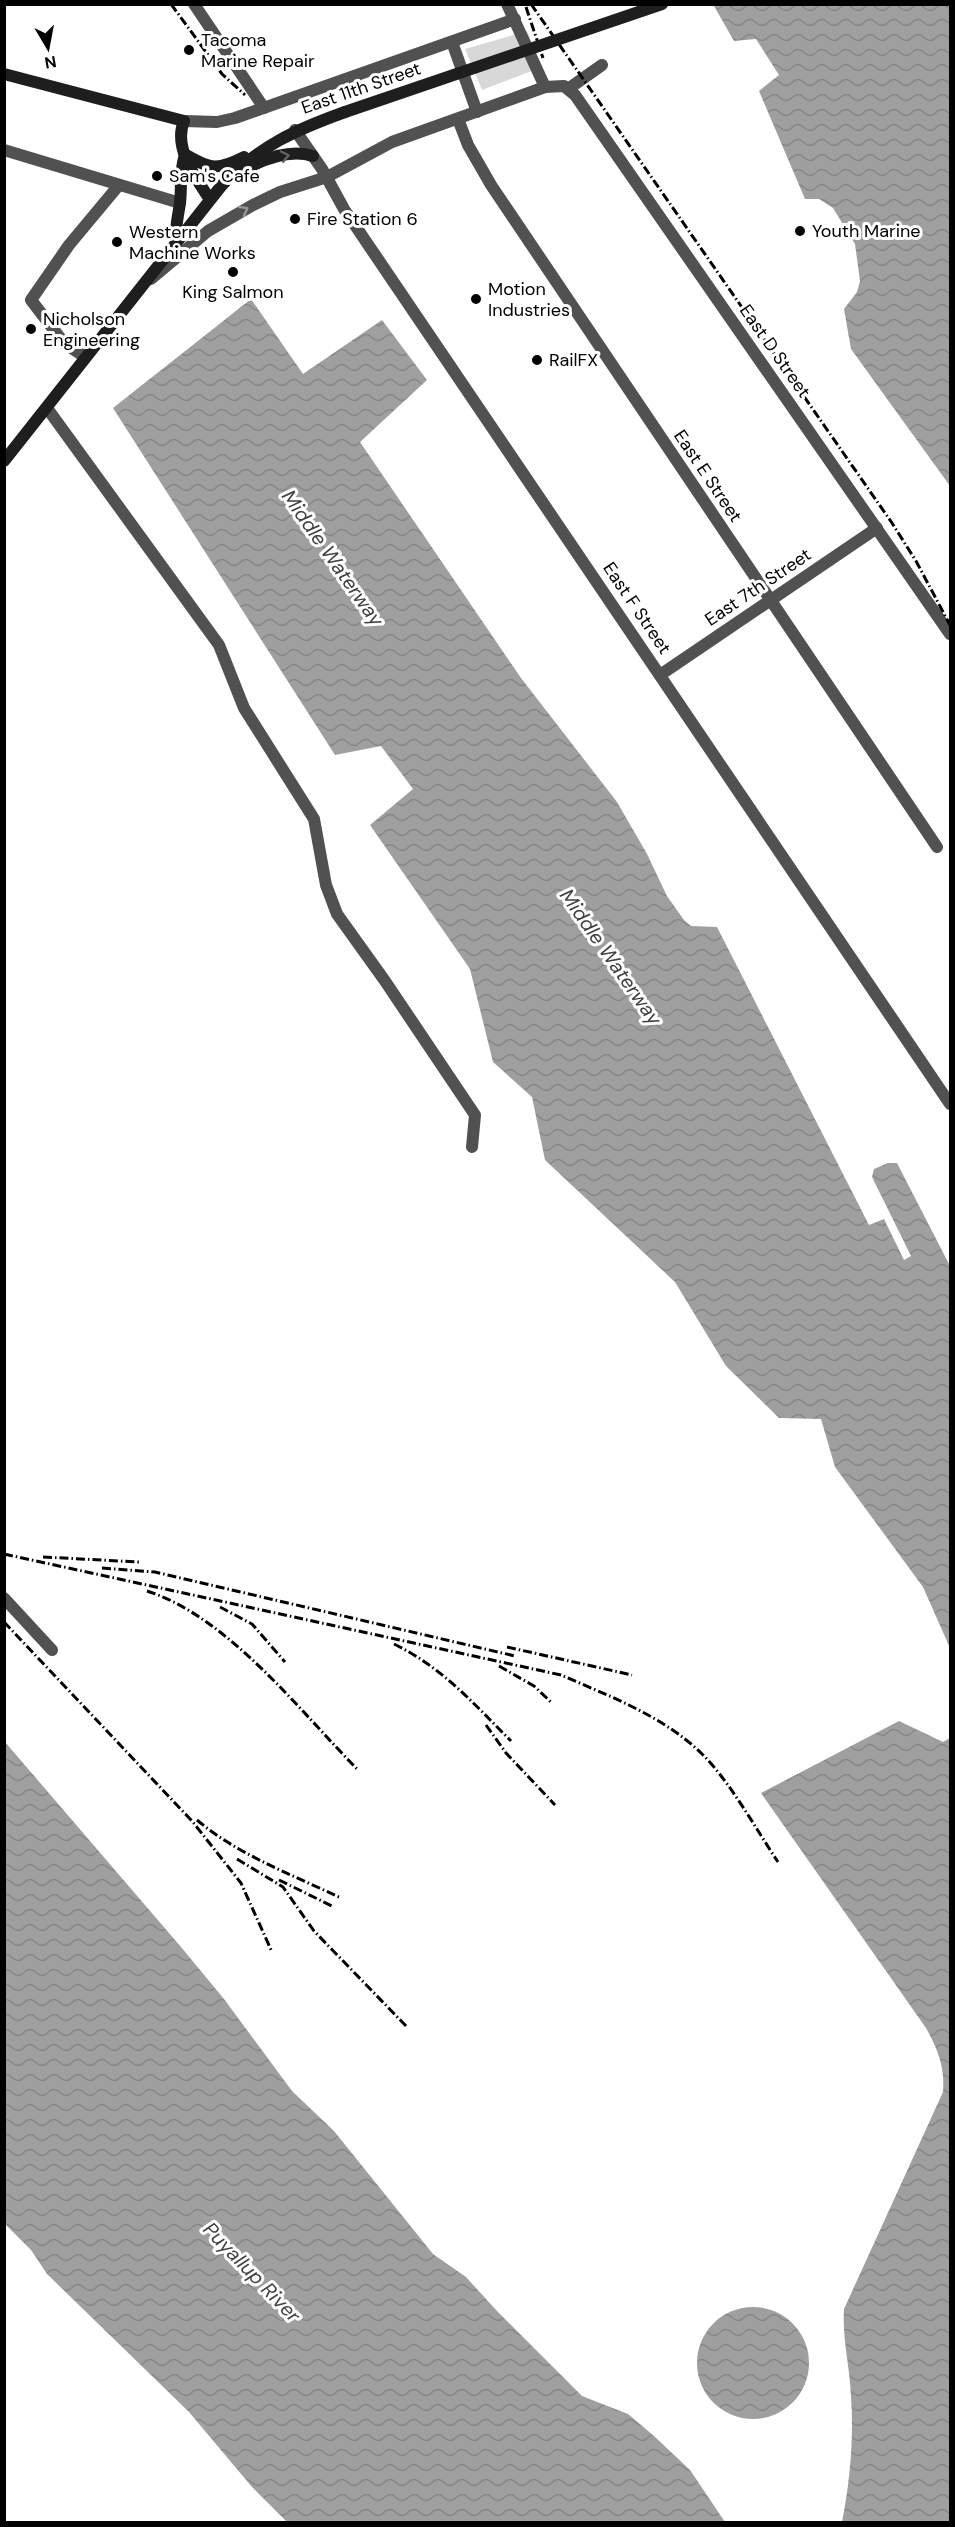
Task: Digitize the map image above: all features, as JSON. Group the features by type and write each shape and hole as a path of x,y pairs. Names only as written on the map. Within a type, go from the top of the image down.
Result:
{"street":[{"path":"194,4 264,108"},
{"path":"507,4 545,87"},
{"name":"East 11th Street","path":"4,461 209,198 262,149 295,130 662,4"},
{"name":"East 11th Street","path":"184,121 217,122 264,108 515,19"},
{"path":"452,42 477,112"},
{"path":"568,89 602,65"},
{"path":"4,74 184,121 179,132 184,155 209,198"},
{"name":"East 11th Street","path":"132,298 208,231 280,192 327,177 392,142 545,87 556,85 568,89"},
{"name":"East D Street","path":"568,89 575,95 628,170 951,634"},
{"name":"East E Street","path":"458,119 468,145 491,185 937,847"},
{"name":"East F Street","path":"295,130 327,177 344,209 951,1104"},
{"path":"184,155 211,167 231,163 262,149"},
{"path":"4,150 180,203"},
{"path":"222,185 235,174 267,160 296,153 313,156"},
{"path":"176,241 175,223 180,203 178,177 184,155"},
{"path":"85,357 64,343 31,300 69,245 119,185"},
{"path":"47,408 219,645 244,708 314,819 326,885 337,914 475,1115 472,1147"},
{"name":"East 7th Street","path":"660,675 877,528"},
{"path":"4,1598 52,1650"}],"shaded area":[{"path":"527,31 542,67 482,90 465,49"}],"water":[{"path":"950,5 950,486 851,349 844,309 857,292 860,281 855,244 833,208 819,199 805,199 759,91 779,75 756,39 734,41 714,6"},
{"name":"Middle Waterway","path":"251,299 303,374 382,320 427,380 360,442 521,678 617,802 647,854 667,896 684,920 691,926 717,927 869,1225 884,1219 904,1260 911,1256 872,1177 874,1169 888,1163 897,1163 950,1266 950,1648 923,1587 835,1467 821,1419 779,1418 726,1366 675,1282 545,1160 532,1097 493,1062 470,969 370,825 413,789 381,746 335,755 113,408"},
{"path":"899,1721 943,1742 950,1738 950,2522 842,2522 852,2444 844,2309 943,2092 943,2075 937,2051 926,2028 761,1793"},
{"name":"Puyallup River","path":"5,1742 224,1999 292,2091 334,2131 433,2254 466,2277 582,2396 628,2414 654,2436 690,2470 725,2522 287,2522 252,2487 189,2412 47,2274 31,2250 5,2224"},
{"path":"753,2307 774,2311 793,2323 805,2342 809,2363 805,2384 793,2403 774,2415 753,2419 732,2415 713,2403 701,2384 697,2363 701,2342 713,2323 732,2311"}],"railway":[{"path":"171,4 222,74 245,95"},
{"path":"531,4 892,523 916,561 950,625"},
{"path":"526,7 543,58"},
{"path":"4,1554 561,1675 635,1708 686,1740 722,1777 778,1862"},
{"path":"43,1557 139,1562"},
{"path":"102,1568 155,1572 515,1656"},
{"path":"147,1591 177,1604 234,1643 287,1694 358,1770"},
{"path":"220,1607 252,1624 285,1662"},
{"path":"4,1622 192,1821 241,1883 272,1952"},
{"path":"394,1644 443,1675 511,1741"},
{"path":"507,1647 632,1675"},
{"path":"499,1666 534,1686 552,1703"},
{"path":"486,1725 506,1753 555,1805"},
{"path":"197,1820 248,1854 341,1898"},
{"path":"237,1859 283,1887 314,1931 407,2027"},
{"path":"279,1880 334,1907"}],"place":[{"name":"Tacoma Marine Repair","path":"189,50"},
{"name":"Sam's Cafe","path":"157,176"},
{"name":"Fire Station 6","path":"295,219"},
{"name":"Youth Marine","path":"800,231"},
{"name":"Western Machine Works","path":"117,242"},
{"name":"King Salmon","path":"233,272"},
{"name":"Motion Industries","path":"476,299"},
{"name":"Nicholson Engineering","path":"31,329"},
{"name":"RailFX","path":"537,360"}]}
